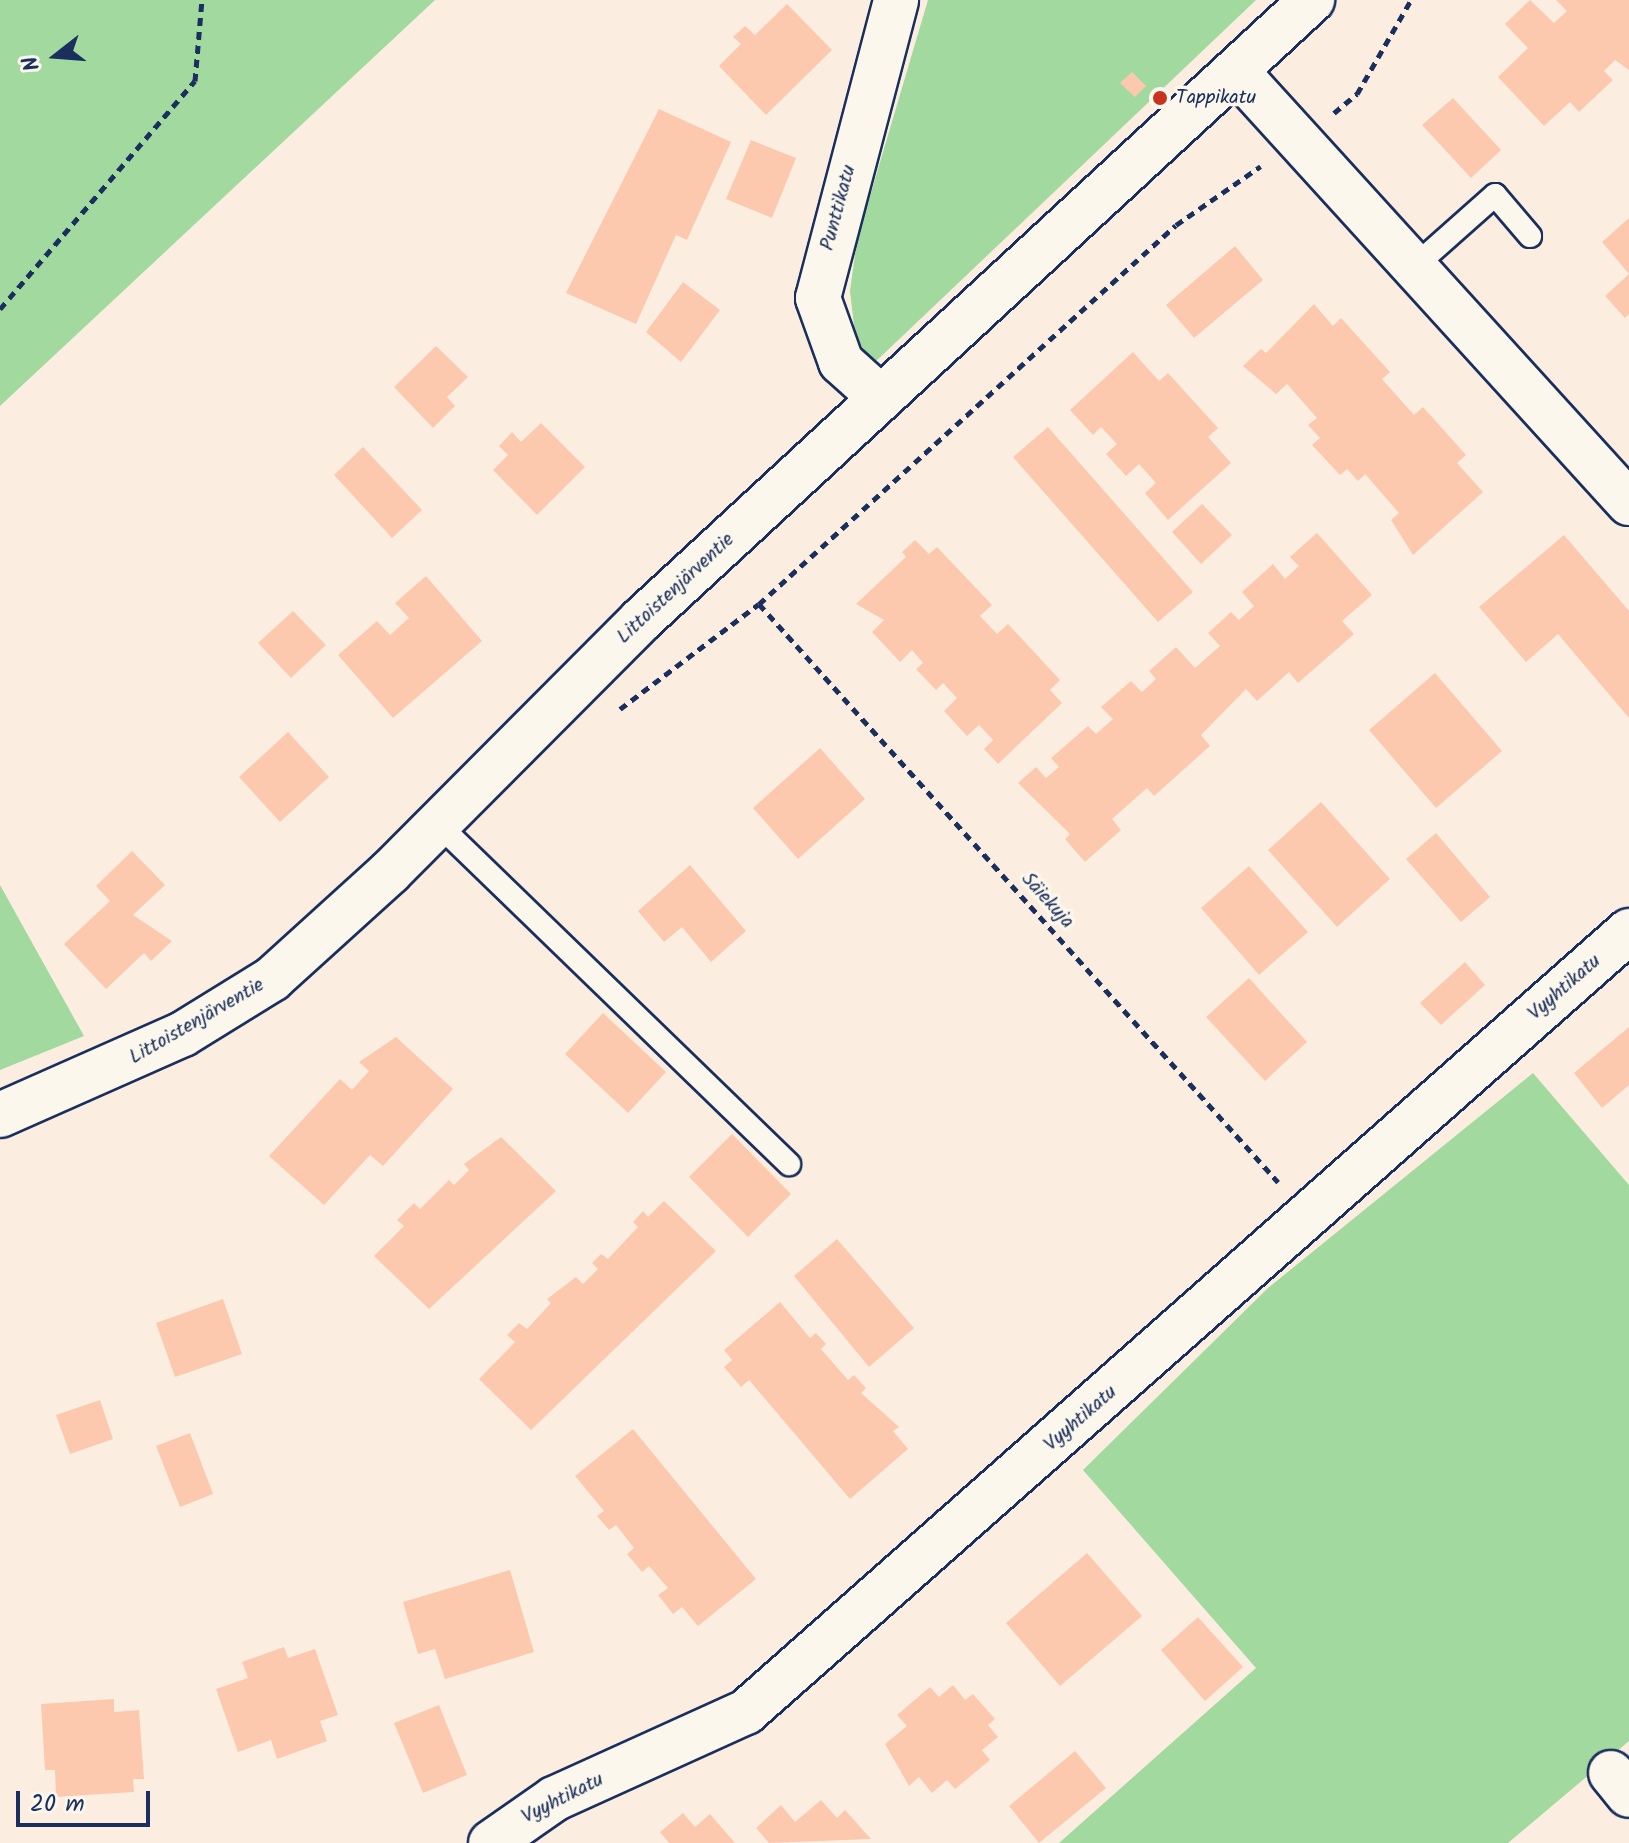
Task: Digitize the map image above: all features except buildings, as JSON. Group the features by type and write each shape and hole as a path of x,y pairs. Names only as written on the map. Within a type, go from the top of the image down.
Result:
{"street":[{"name":"Punttikatu","path":"881,398 841,362 818,298 896,0"},
{"name":"Littoistenjärventie","path":"0,1115 183,1034 272,979 438,824 641,620 1312,0"},
{"path":"1236,71 1629,503"},
{"name":"Vyyhtikatu","path":"491,1843 554,1799 746,1712 1310,1218 1629,931"}],"lane":[{"path":"1415,266 1495,195 1530,236"},
{"path":"438,824 789,1164"}],"path":[{"path":"0,309 195,81 202,0"},
{"path":"612,715 759,604 1176,225 1299,139 1357,94 1411,0"},
{"name":"Säiekuja","path":"759,604 1310,1218"}],"green space":[{"path":"0,0 435,0 0,406"},
{"path":"928,0 1256,0 872,365 855,334 850,291 857,240"},
{"path":"0,885 84,1036 0,1070"},
{"path":"1533,1073 1629,1185 1629,1741 1508,1843 1059,1843 1256,1668 1083,1470 1268,1288"}],"place":[{"name":"Tappikatu","path":"1160,98"}]}
